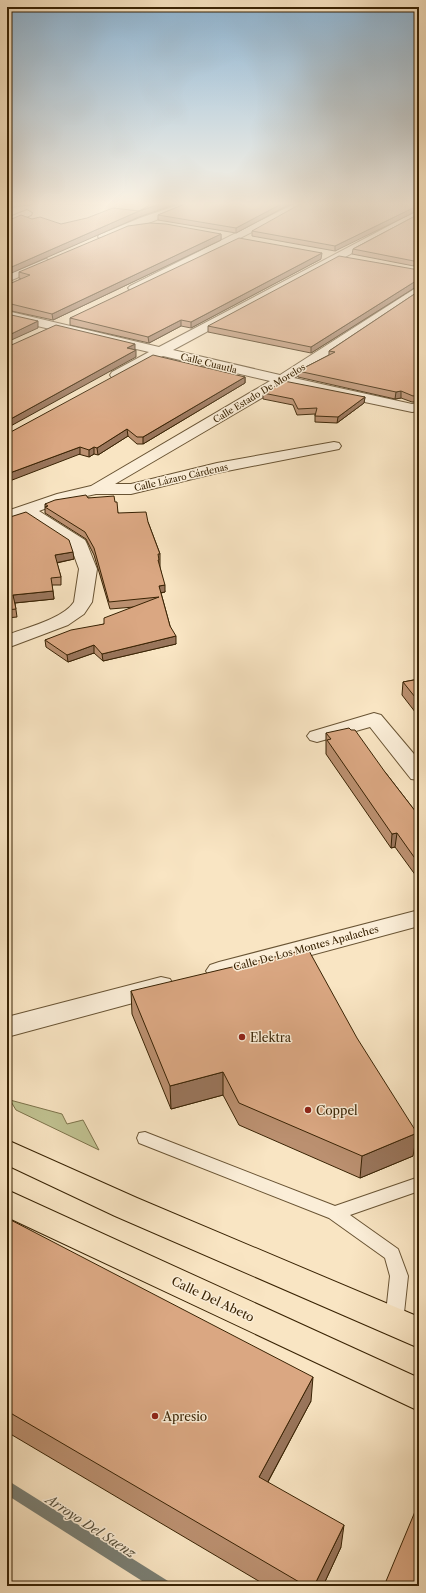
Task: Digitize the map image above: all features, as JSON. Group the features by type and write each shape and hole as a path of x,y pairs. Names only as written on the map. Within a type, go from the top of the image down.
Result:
{"main road":[{"path":"7,1152 126,1206 406,1327"},
{"name":"Calle Del Abeto","path":"7,1203 419,1395"}],"street":[{"path":"125,293 159,276"},
{"path":"107,381 160,350 299,276"},
{"name":"Calle Estado De Morelos","path":"96,489 282,380 419,290"},
{"name":"Calle Cuautla","path":"7,315 282,380 417,406"},
{"path":"41,333 68,320"},
{"name":"Calle Lázaro Cárdenas","path":"7,517 62,497 96,489 131,489 217,468 334,446"},
{"path":"7,642 61,621 78,610 83,602 88,569 79,544 27,510"},
{"path":"317,736 374,719 419,774"},
{"name":"Calle De Los Montes Apalaches","path":"7,1027 419,918"}],"lane":[{"path":"145,1138 335,1213 392,1254 399,1276 406,1327"},
{"path":"335,1213 419,1184"}],"green space":[{"path":"10,1100 62,1114 67,1124 83,1120 99,1150 16,1110"}],"building":[{"path":"27,276 132,276 52,314 7,303 7,285"},
{"path":"158,276 278,276 191,322 181,320 148,337 70,318"},
{"path":"301,276 419,276 419,279 311,347 208,326"},
{"path":"419,291 419,395 413,396 401,391 396,392 298,371 335,352 329,351"},
{"path":"7,314 38,321 7,336"},
{"path":"56,325 135,344 127,348 136,350 7,421 7,347"},
{"path":"153,355 245,377 143,437 137,437 127,429 97,448 94,447 89,450 80,447 7,474 7,434"},
{"path":"284,381 365,397 338,417 315,416 317,408 298,409 293,399 263,393"},
{"path":"86,495 88,498 114,496 115,502 117,502 118,513 146,512 148,522 160,554 158,554 158,560 165,585 159,586 170,626 176,636 102,654 94,645 67,655 45,640 71,630 104,624 104,618 159,597 109,602 94,548 85,532 45,507 48,506 45,504 55,500"},
{"path":"26,512 69,540 73,552 55,555 61,577 51,578 53,591 13,595 16,609 7,610 7,518"},
{"path":"419,679 419,702 403,682"},
{"path":"349,728 351,730 355,730 419,816 419,864 397,833 392,834 327,740 331,739 326,733"},
{"path":"308,949 357,1038 417,1133 362,1156 239,1103 223,1072 170,1086 131,991"},
{"name":"Apresio","path":"7,1218 313,1377 259,1477 344,1525 314,1586 306,1586 7,1411"},
{"path":"419,1502 419,1586 384,1586"}],"waterway":[{"name":"Arroyo Del Saenz","path":"7,1487 163,1586"}],"place":[{"name":"Elektra","path":"242,1037"},
{"name":"Coppel","path":"308,1110"},
{"name":"Apresio","path":"155,1416"}]}
